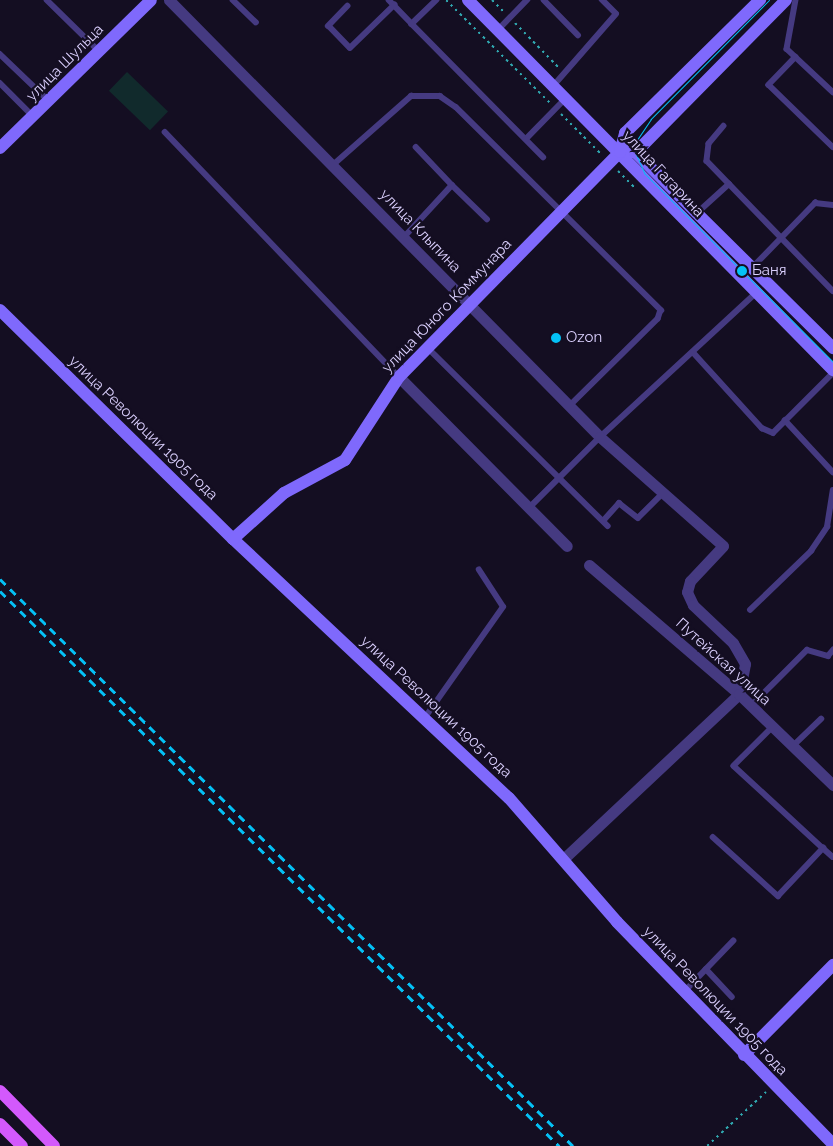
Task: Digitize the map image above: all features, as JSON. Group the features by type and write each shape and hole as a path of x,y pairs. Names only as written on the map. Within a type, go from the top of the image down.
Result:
{"main road":[{"path":"0,1091 54,1146"},
{"path":"0,1124 22,1146"}],"street":[{"name":"улица Клыпина","path":"169,0 334,164 600,437 717,543 723,546 690,581 687,592 693,605 733,643 745,664 739,694"},
{"name":"улица Гагарина","path":"468,0 567,96 620,152 635,172 833,372"},
{"name":"улица Юного Коммунара","path":"234,539 284,492 345,460 399,377 471,306 620,152 625,134 760,0"},
{"path":"620,152 635,152 786,0"},
{"name":"улица Шульца","path":"0,148 50,102 149,1"},
{"name":"улица Гагарина","path":"635,152 833,348"},
{"name":"улица Революции 1905 года","path":"0,310 234,539 509,798 684,992 773,1085 833,1144"},
{"path":"399,377 528,509 567,546"},
{"name":"Путейская улица","path":"589,565 739,694 833,785"},
{"path":"563,859 739,694"},
{"path":"744,1055 833,964"}],"lane":[{"path":"47,0 99,52"},
{"path":"233,0 256,22"},
{"path":"388,0 543,156"},
{"path":"412,24 437,0"},
{"path":"498,30 527,0"},
{"path":"544,0 578,35"},
{"path":"554,85 616,14 602,0"},
{"path":"796,0 787,49 833,92"},
{"path":"348,6 329,26 350,48 394,6"},
{"path":"0,54 50,102"},
{"path":"796,57 769,85 833,147"},
{"path":"0,83 34,117"},
{"path":"334,164 411,96 440,96 456,107 661,310 658,319 570,406"},
{"path":"526,139 567,96"},
{"path":"724,126 709,144 708,161 780,239 833,291"},
{"path":"165,132 399,377"},
{"path":"416,147 487,218"},
{"path":"697,213 729,184"},
{"path":"405,236 452,185"},
{"path":"752,268 815,203 833,205"},
{"path":"528,509 600,437 756,293"},
{"path":"428,348 608,526"},
{"path":"693,352 762,428 773,433 833,372"},
{"path":"785,420 833,472"},
{"path":"750,610 811,551 826,526 833,505 830,496 833,490"},
{"path":"603,521 619,503 638,518 663,494"},
{"path":"424,719 503,607 479,570"},
{"path":"751,706 806,650 828,656 833,650"},
{"path":"793,746 821,720"},
{"path":"773,727 734,766 833,857"},
{"path":"713,837 778,896 824,848"},
{"path":"684,992 733,941"},
{"path":"706,969 732,997"}],"path":[{"path":"492,0 564,73"},
{"path":"707,1146 773,1085"}],"green space":[{"path":"127,72 168,112 150,130 109,91"}],"tram line":[{"path":"769,0 651,119 636,141 635,152 645,174 833,362"}],"railway":[{"path":"0,579 573,1146"},
{"path":"0,591 559,1146"}],"place":[{"name":"Баня","path":"742,271"},
{"name":"Ozon","path":"556,338"}]}
